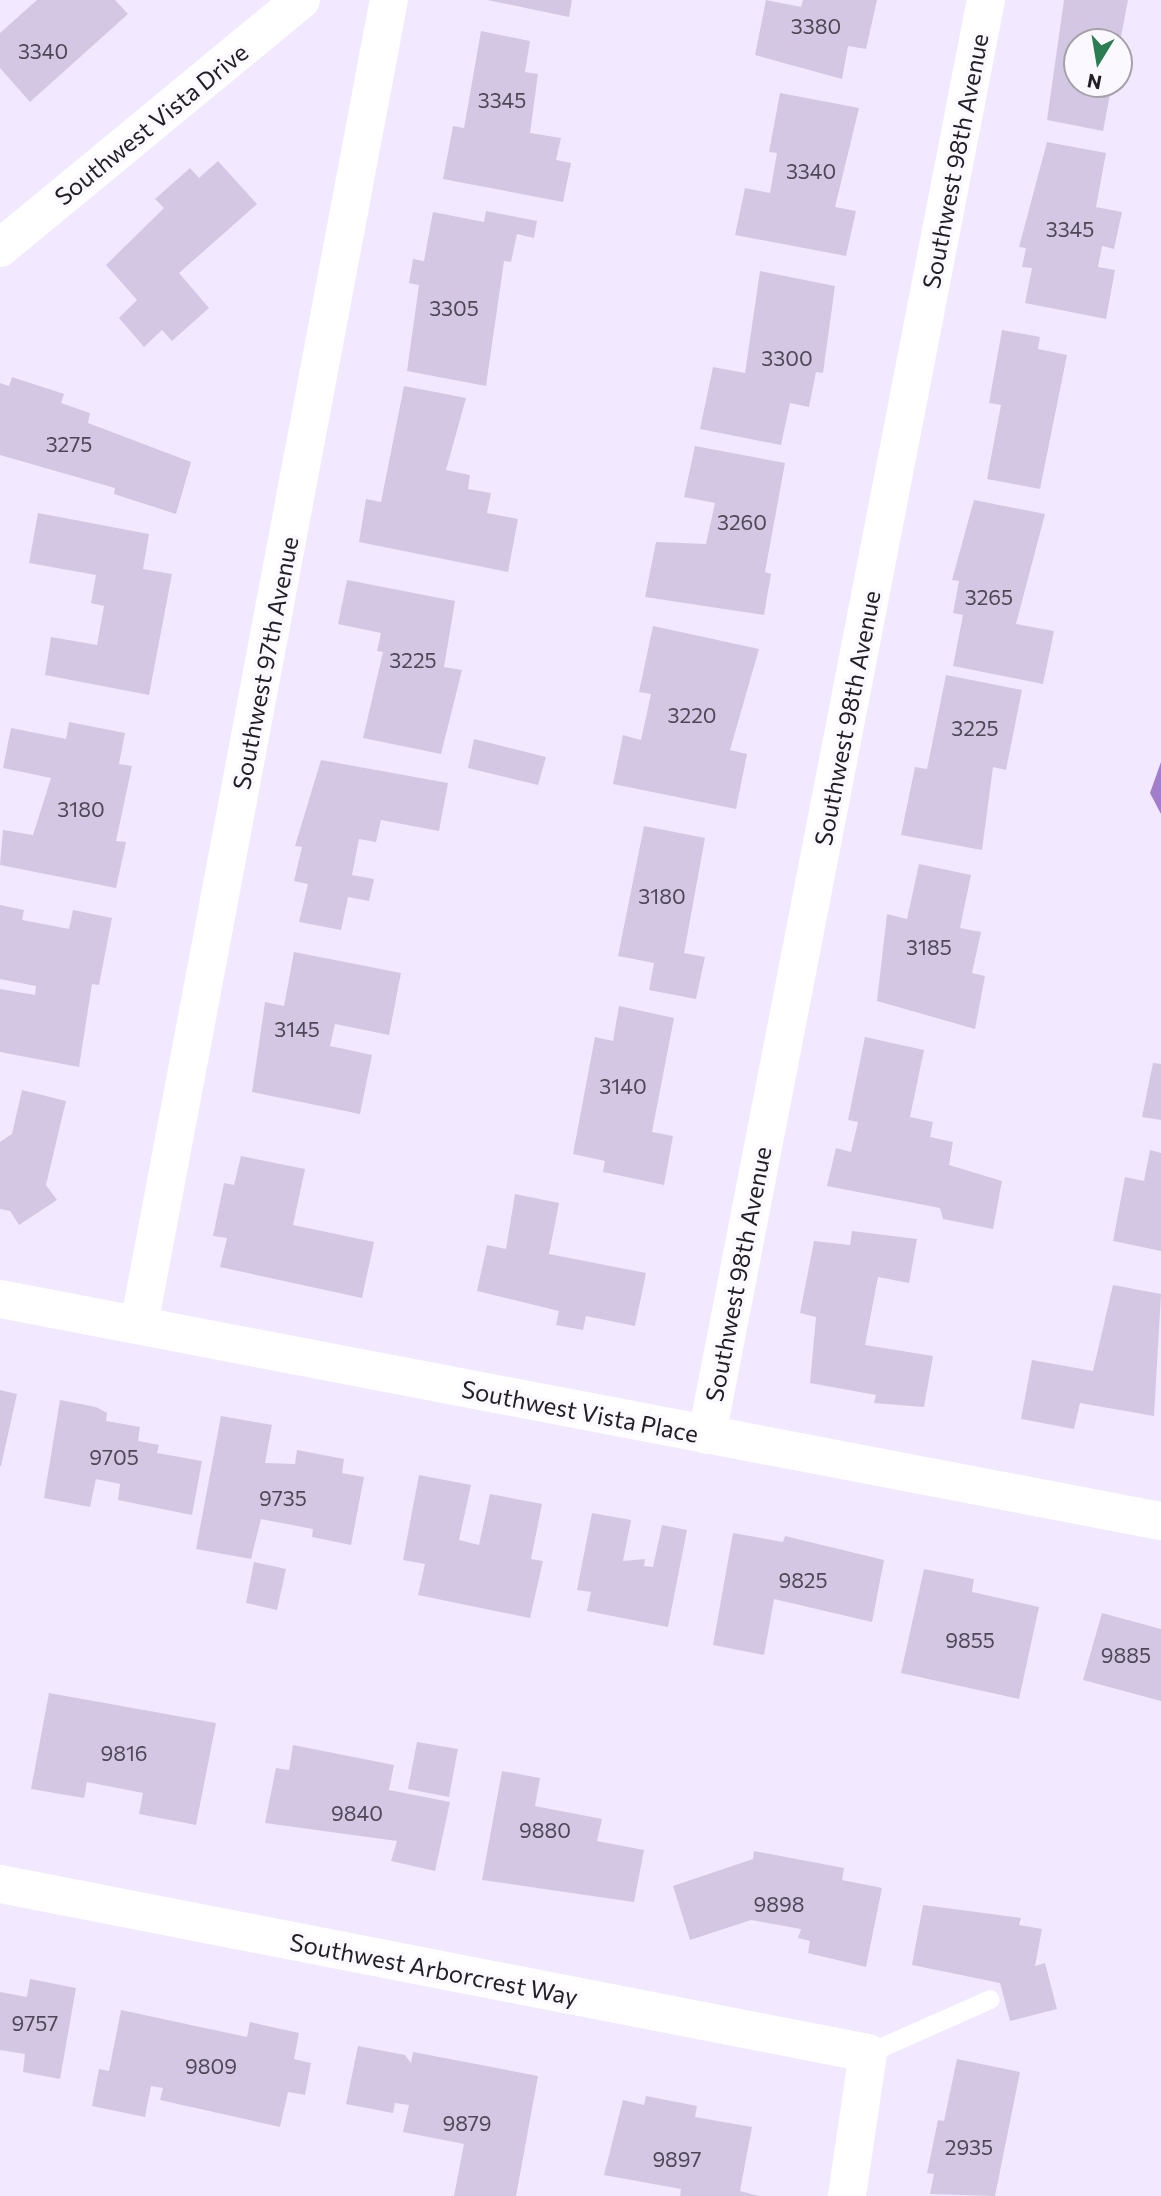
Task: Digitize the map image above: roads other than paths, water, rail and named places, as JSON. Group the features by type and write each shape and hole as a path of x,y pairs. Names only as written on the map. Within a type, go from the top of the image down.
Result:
{"street":[{"name":"Southwest Vista Drive","path":"0,248 301,0"},
{"name":"Southwest 97th Avenue","path":"139,1325 389,0"},
{"name":"Southwest 98th Avenue","path":"707,1435 986,0"},
{"name":"Southwest Vista Place","path":"0,1298 1161,1521"},
{"name":"Southwest Arborcrest Way","path":"0,1884 868,2053"},
{"path":"847,2196 868,2053"}],"lane":[{"path":"868,2053 990,1999"}]}
